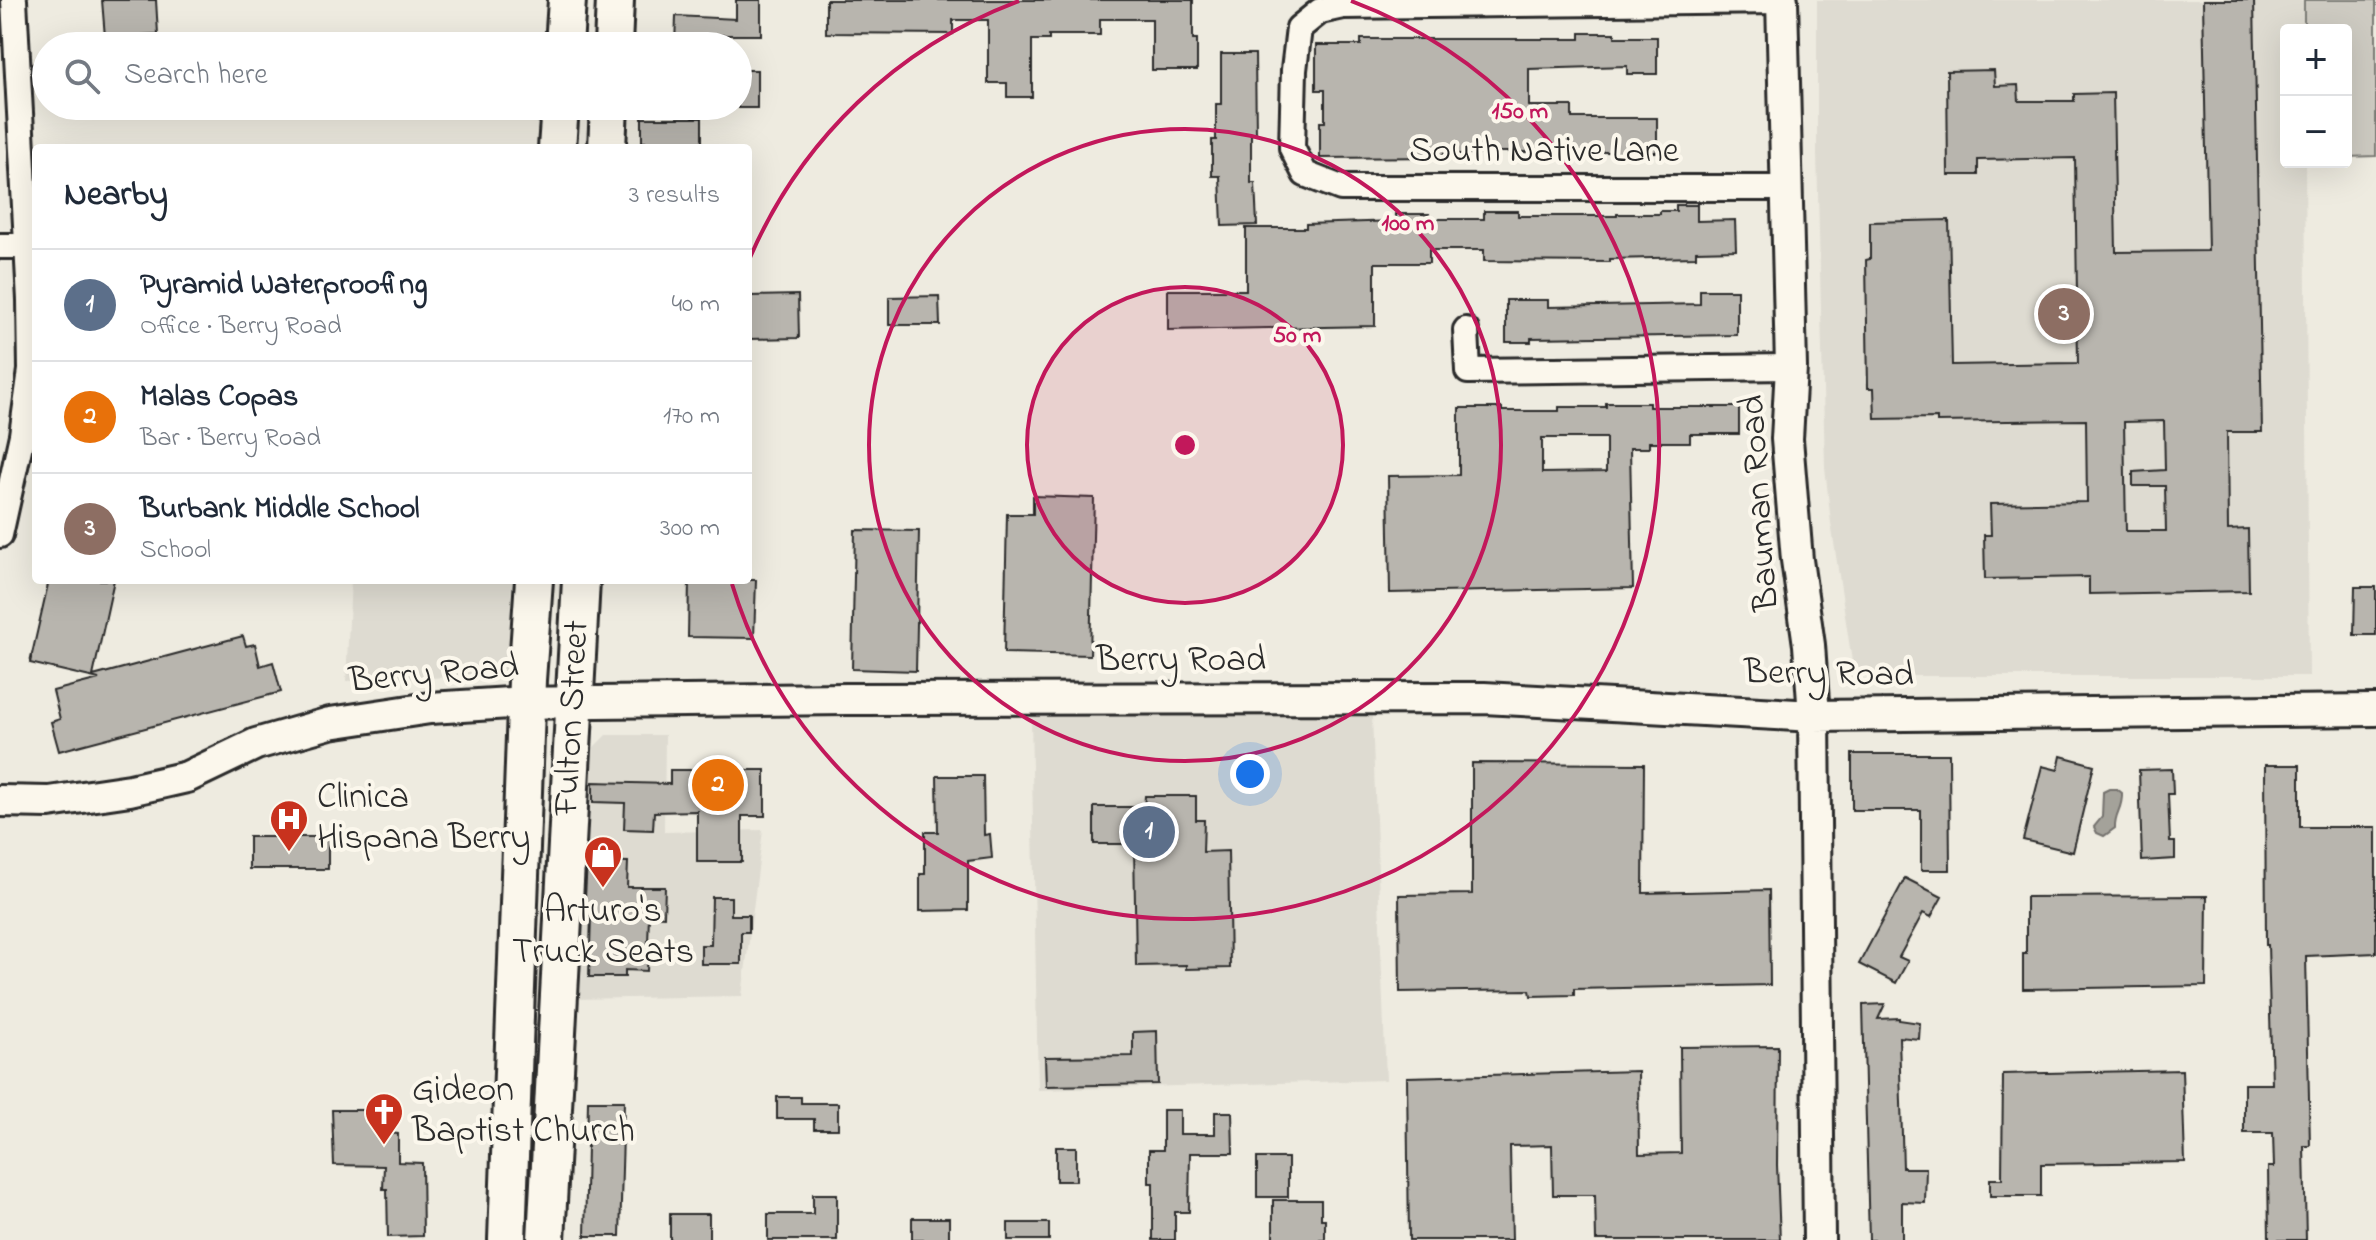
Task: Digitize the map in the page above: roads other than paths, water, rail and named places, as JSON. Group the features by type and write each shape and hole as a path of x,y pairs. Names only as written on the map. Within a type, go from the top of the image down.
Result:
{"main road":[{"path":"565,32 567,0"},
{"path":"614,32 615,0"},
{"path":"557,144 559,120"},
{"path":"607,144 608,120"},
{"name":"Fulton Street","path":"507,1240 534,584"},
{"name":"Fulton Street","path":"546,1240 581,584"}],"street":[{"path":"1,525 22,435 31,370 14,0"},
{"name":"South Native Lane","path":"1782,0 1343,6 1320,11 1299,28 1294,70 1292,148 1305,174 1341,188 1786,188"},
{"name":"Bauman Road","path":"1782,0 1791,367 1787,439 1814,716 1819,1240"},
{"path":"0,246 26,246"},
{"path":"1466,330 1468,371 1791,367"},
{"name":"Berry Road","path":"0,801 49,802 130,790 187,777 256,744 330,723 430,708 527,703 1484,698 1814,716 2376,710"}],"place":[{"name":"Burbank Middle School","path":"2064,314"},
{"name":"Malas Copas","path":"718,785"},
{"name":"Pyramid Waterproofing","path":"1149,832"},
{"name":"Clinica Hispana Berry","path":"289,853"},
{"name":"Arturo's Truck Seats","path":"603,889"},
{"name":"Gideon Baptist Church","path":"384,1146"}]}
